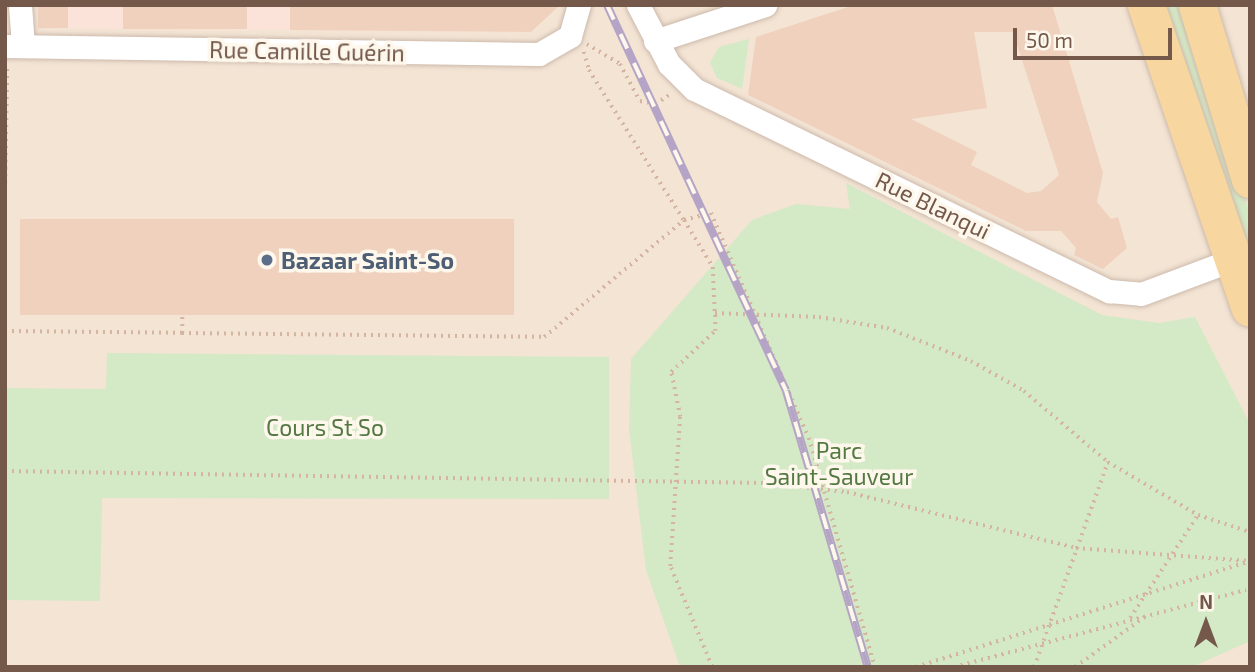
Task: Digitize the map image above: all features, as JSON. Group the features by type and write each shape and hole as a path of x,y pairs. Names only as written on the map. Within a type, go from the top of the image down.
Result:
{"main road":[{"path":"1146,5 1250,308"},
{"path":"1197,5 1250,179"}],"street":[{"path":"12,46 20,5"},
{"name":"Rue Camille Guérin","path":"12,46 539,54 570,36 579,5"},
{"name":"Rue Blanqui","path":"638,5 655,41 683,80 1109,291 1142,294 1234,259"},
{"path":"655,41 765,5"}],"path":[{"path":"683,80 662,102 640,101 614,59 581,41 589,70 713,267 715,331 671,372 680,417 673,481 670,566 712,667"},
{"path":"5,183 12,46"},
{"path":"5,331 544,337 684,220 711,213 757,313 825,489 875,667"},
{"path":"715,313 757,313 887,328 971,360 1024,391 1108,462 1198,515 1250,531"},
{"path":"182,316 182,333"},
{"path":"1034,667 1108,462"},
{"path":"5,471 673,481 825,489 1076,548 1175,551 1250,561"},
{"path":"1130,618 1198,515"},
{"path":"916,667 1250,561"},
{"path":"954,667 1045,639 1247,590"},
{"path":"1075,667 1150,613"}],"shaded area":[{"path":"5,5 1250,5 1250,667 5,667"},
{"path":"38,5 557,5 531,32 40,28"}],"green space":[{"path":"1156,5 1186,5 1250,215 1250,281"},
{"path":"749,39 742,89 717,78 710,63 719,47"},
{"name":"Parc Saint-Sauveur","path":"846,183 1102,315 1159,323 1195,317 1250,424 1250,641 1192,667 680,667 646,570 629,429 631,359 752,220 796,204 850,209"},
{"name":"Cours St So","path":"107,353 609,357 609,499 102,498 100,601 5,600 5,388 106,389"}],"building":[{"path":"38,5 68,5 68,28 38,28"},
{"path":"123,5 247,5 247,29 123,29"},
{"path":"290,5 560,5 531,32 290,30"},
{"path":"854,5 1052,5 1103,173 1097,202 1111,219 1118,217 1127,248 1103,269 1074,255 1076,248 1061,231 1026,231 748,95 756,37","holes":["974,32 1013,32 1059,175 1041,191 1027,193 971,165 977,152 911,119 987,108"]},
{"name":"Bazaar Saint-So","path":"20,219 514,219 514,315 20,315"}],"railway":[{"path":"607,5 786,391 868,667"}],"place":[{"name":"Bazaar Saint-So","path":"267,260"}]}
